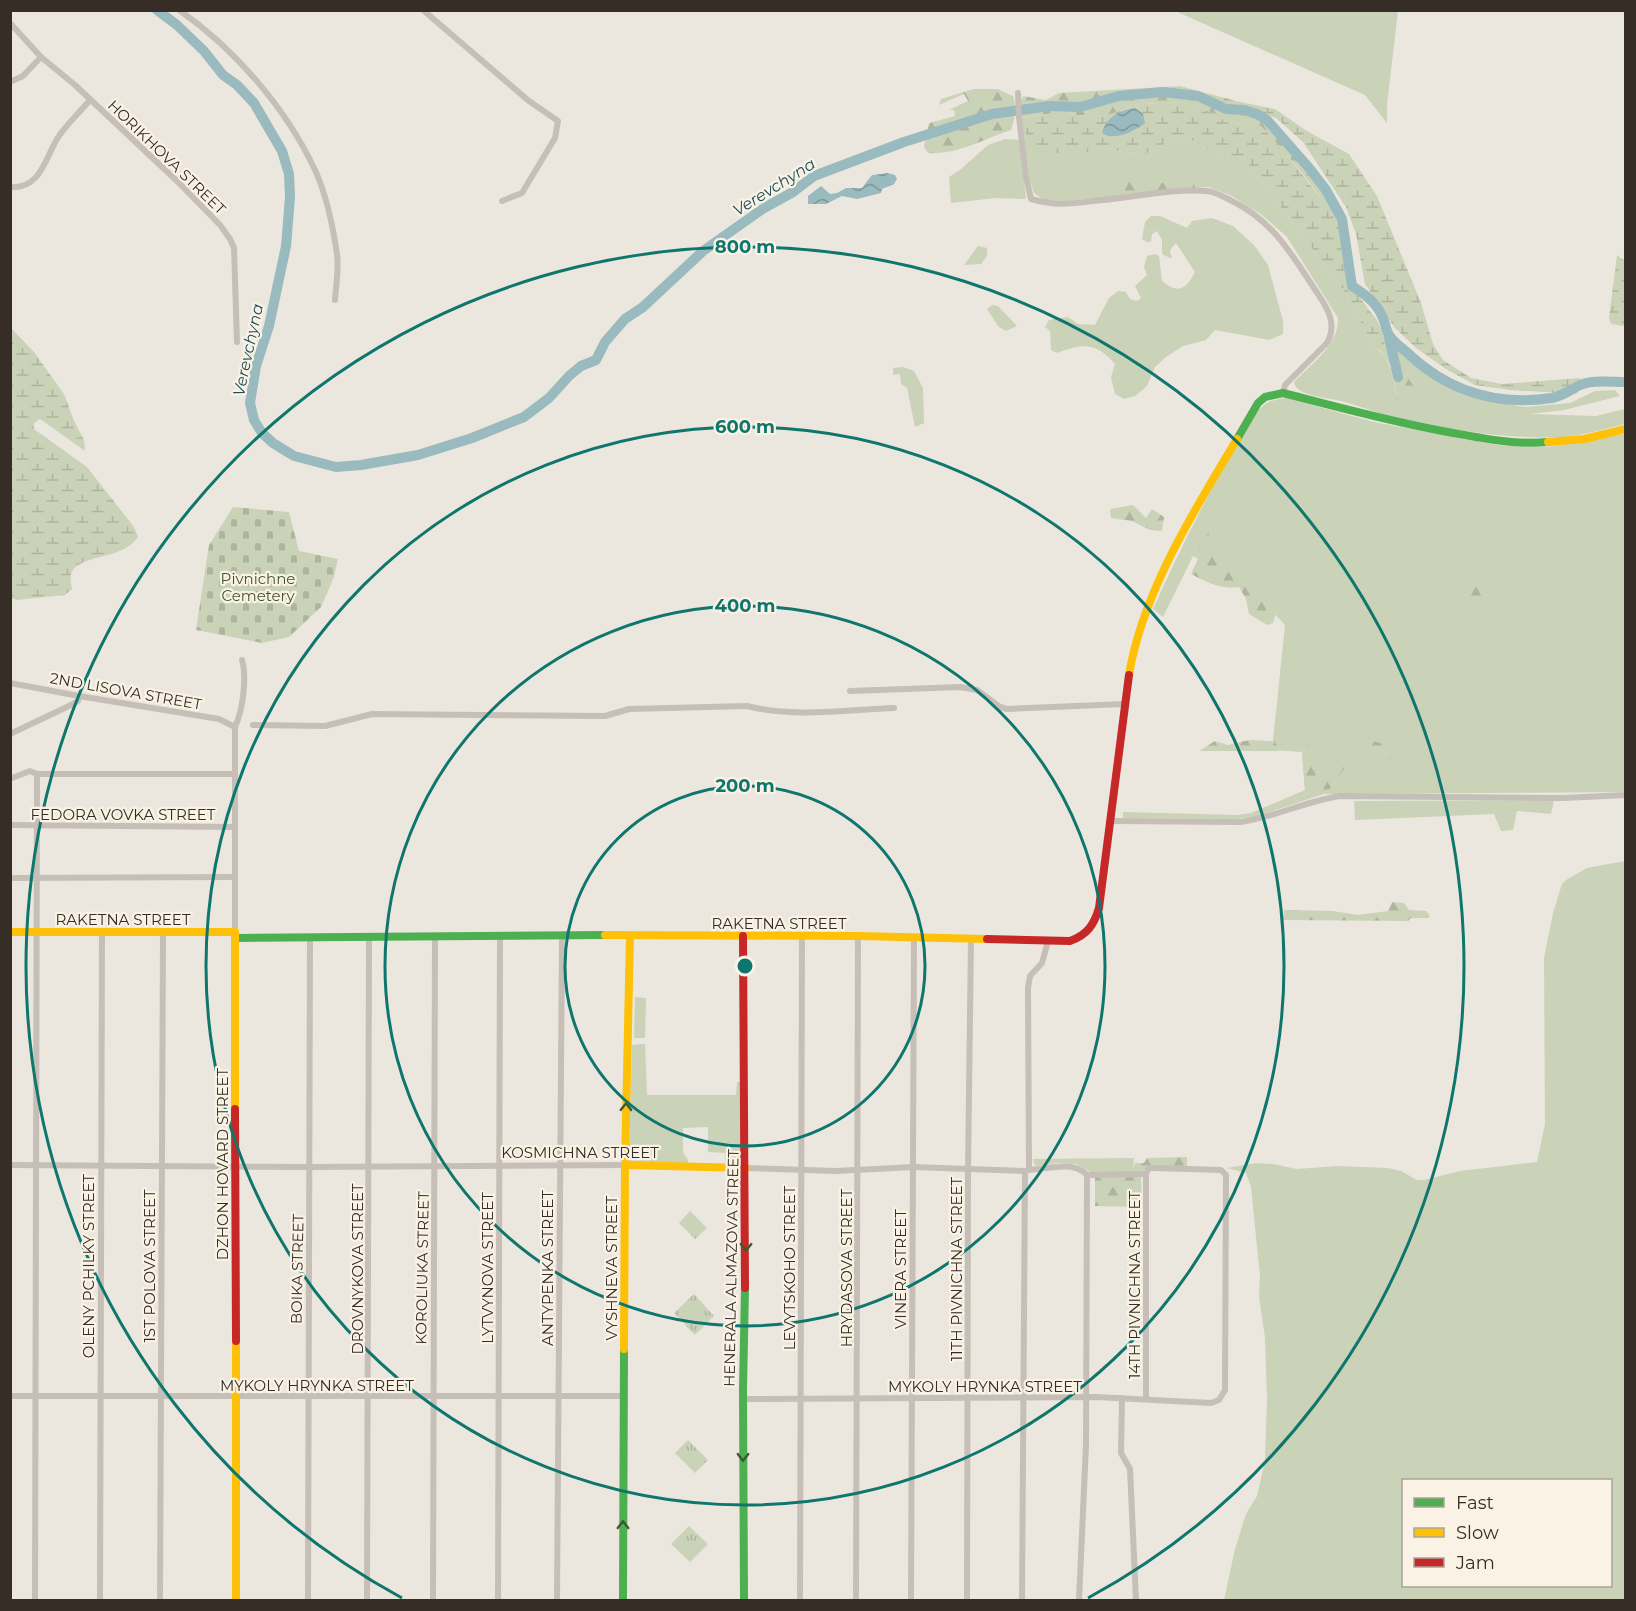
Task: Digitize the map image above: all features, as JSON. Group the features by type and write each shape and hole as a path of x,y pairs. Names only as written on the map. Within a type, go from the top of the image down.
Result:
{"street":[{"path":"179,10 209,32 254,79 282,113 315,171 327,205 337,256 335,300"},
{"path":"423,10 529,101 558,121 555,138 522,193 502,201"},
{"name":"HORIKHOVA STREET","path":"10,23 41,57 178,182 220,225 230,239 234,248 237,342"},
{"path":"10,82 19,79 41,57"},
{"path":"1018,93 1018,117 1031,199 1059,205 1174,192 1210,192 1248,209 1275,231 1325,305 1332,324 1327,343 1285,385 1283,393 1400,423 1492,440 1534,443 1584,439 1626,429"},
{"path":"10,188 24,185 40,173 58,137 90,100"},
{"name":"RAKETNA STREET","path":"10,932 163,932 310,937 858,936 1070,941 1079,938 1090,931 1099,908 1124,704 1130,668 1145,617 1177,544 1251,412 1265,397 1283,393"},
{"name":"DZHON HOVARD STREET","path":"236,1600 236,935 234,877 235,727 245,671 242,660"},
{"name":"2ND LISOVA STREET","path":"10,682 219,719 235,727"},
{"path":"850,691 960,687 977,690 1007,709 1124,704"},
{"path":"10,734 71,705 78,700 79,696"},
{"path":"253,725 325,726 372,714 605,716 629,709 747,706 790,713 894,708"},
{"path":"12,778 28,771 37,774 235,774"},
{"path":"35,1600 37,774"},
{"path":"1110,821 1241,822 1340,796 1563,798 1626,795"},
{"name":"FEDORA VOVKA STREET","path":"10,825 235,827"},
{"path":"10,878 234,877"},
{"name":"OLENY PCHILKY STREET","path":"100,1600 102,932"},
{"name":"1ST POLOVA STREET","path":"160,1600 163,932"},
{"name":"ANTYPENKA STREET","path":"557,1600 562,935"},
{"name":"LYTVYNOVA STREET","path":"498,1600 500,936"},
{"name":"VYSHNEVA STREET","path":"623,1600 625,1165 630,936"},
{"name":"HENERALA ALMAZOVA STREET","path":"743,936 746,1168 743,1399 744,1600"},
{"name":"LEVYTSKOHO STREET","path":"800,1600 802,936"},
{"name":"HRYDASOVA STREET","path":"856,1600 858,936"},
{"name":"BOIKA STREET","path":"308,1600 310,937"},
{"name":"DROVNYKOVA STREET","path":"367,1600 369,937"},
{"name":"KOROLIUKA STREET","path":"433,1600 435,937"},
{"name":"VINERA STREET","path":"911,1600 914,938"},
{"name":"11TH PIVNICHNA STREET","path":"967,1600 971,938"},
{"path":"1022,1600 1028,988 1030,976 1046,955 1047,940"},
{"name":"KOSMICHNA STREET","path":"10,1165 310,1167 625,1165 836,1171 858,1168 913,1167 968,1170 1068,1167 1087,1174 1146,1172 1153,1168 1223,1171 1226,1175 1224,1395"},
{"name":"14TH PIVNICHNA STREET","path":"1146,1172 1146,1399"},
{"path":"1079,1600 1087,1398 1087,1174"},
{"name":"MYKOLY HRYNKA STREET","path":"743,1399 1024,1397 1122,1398 1211,1403 1220,1400 1224,1395"},
{"name":"MYKOLY HRYNKA STREET","path":"10,1396 100,1398 624,1396"},
{"name":"14TH PIVNICHNA STREET","path":"1122,1398 1121,1453 1130,1469 1137,1600"}],"green space":[{"path":"1175,11 1398,11 1387,123 1365,95"},
{"path":"1180,86 1236,101 1238,106 1233,107 1216,101 1218,106 1256,117 1276,130 1328,198 1340,229 1304,175 1261,126 1226,122 1214,113 1183,102 1140,104 1102,117 1054,113 1020,118 1020,103 1023,96 1046,100 1059,93"},
{"path":"973,89 998,89 1013,96 1015,113 1011,130 950,152 928,153 924,147 929,123 955,116 954,110 949,110 968,101 964,94 939,105 941,99"},
{"path":"1236,101 1275,109 1307,131 1349,154 1377,196 1421,303 1433,344 1443,360 1471,378 1502,384 1580,378 1577,394 1510,390 1475,385 1446,369 1416,348 1394,327 1365,284 1356,234 1346,207 1303,142 1276,118 1238,106"},
{"path":"1183,102 1214,113 1226,122 1261,126 1281,147 1329,209 1340,229 1347,281 1377,320 1386,341 1381,351 1373,345 1343,289 1244,158 1214,152 1187,136 1172,139 1146,154 1124,153 1103,146 1080,155 1042,152 1028,144 1022,118 1054,113 1102,117 1140,104"},
{"path":"1022,118 1080,155 1103,146 1124,153 1146,154 1172,139 1187,136 1214,152 1244,158 1343,289 1373,345 1388,362 1397,399 1407,376 1418,365 1444,383 1474,398 1525,407 1570,403 1595,391 1615,390 1620,396 1564,410 1530,414 1596,416 1625,409 1625,424 1563,437 1498,435 1411,421 1341,401 1313,396 1300,390 1294,382 1329,345 1337,328 1338,318 1287,237 1262,215 1232,196 1209,187 1145,190 1148,193 1068,201 1044,200 1034,193 1029,178"},
{"path":"1005,139 1020,140 1026,199 996,198 951,203 949,177 988,145"},
{"path":"1130,174 1134,175 1138,182 1136,192 1126,191 1117,185 1121,178"},
{"path":"1189,180 1195,188 1148,193 1144,190 1154,184"},
{"path":"1151,216 1160,216 1187,228 1192,221 1212,218 1233,226 1254,245 1268,265 1283,321 1283,334 1269,340 1215,330 1206,340 1183,346 1166,357 1155,367 1147,386 1135,396 1124,399 1115,394 1111,377 1115,364 1108,357 1089,346 1074,347 1057,353 1051,350 1050,331 1045,327 1049,320 1068,317 1078,324 1095,325 1109,298 1118,291 1126,292 1130,299 1137,301 1141,298 1135,286 1147,275 1144,267 1147,256 1155,254 1159,256 1162,281 1168,285 1177,289 1188,283 1195,272 1176,243 1170,250 1172,259 1162,254 1162,240 1157,231 1152,234 1151,242 1142,239 1145,222"},
{"path":"978,246 987,248 987,256 981,264 964,265"},
{"path":"1617,255 1625,261 1626,325 1623,326 1611,324 1609,318"},
{"path":"992,305 998,306 1017,326 1006,331 998,326 987,309"},
{"path":"10,327 34,352 64,394 84,440 85,451 40,419 34,423 34,429 87,467 134,527 138,537 124,549 79,565 71,574 72,589 65,595 17,600 11,598"},
{"path":"1386,341 1393,342 1418,365 1407,376 1421,398 1405,405 1397,399 1392,368 1381,351"},
{"path":"903,367 914,371 923,388 924,423 915,427 907,388 901,384 900,374 893,375 893,368"},
{"path":"1286,398 1374,422 1504,446 1546,447 1625,434 1625,792 1324,794 1257,816 1237,819 1123,818 1123,812 1237,815 1251,813 1305,790 1302,752 1272,750 1285,625 1249,587 1193,556 1163,617 1153,609 1204,504 1253,418 1266,403"},
{"path":"1133,505 1146,518 1152,509 1164,517 1162,531 1150,530 1132,521 1111,518 1110,509"},
{"name":"Pivnichne Cemetery","path":"233,507 289,512 299,551 338,559 334,577 321,607 289,637 262,643 196,630 209,545"},
{"path":"1208,531 1212,556 1217,558 1225,550 1276,612 1273,623 1267,625 1249,614 1246,599 1239,587 1220,586 1191,574 1198,559 1202,535"},
{"path":"1481,573 1487,573 1487,583 1483,588 1496,585 1498,589 1493,599 1486,601 1483,595 1479,602 1470,602 1465,593 1466,585 1477,581"},
{"path":"1364,738 1392,747 1391,757 1382,768 1361,749"},
{"path":"1249,740 1275,741 1279,751 1199,751 1215,741 1228,745"},
{"path":"1307,745 1318,748 1321,766 1318,777 1305,790 1302,752"},
{"path":"1342,759 1347,764 1330,789 1324,790 1321,779 1327,763"},
{"path":"1554,800 1551,814 1517,811 1513,830 1501,831 1494,814 1355,820 1354,801"},
{"path":"1625,861 1625,1600 1224,1600 1235,1549 1246,1514 1257,1496 1265,1460 1267,1399 1265,1338 1259,1297 1260,1276 1251,1187 1246,1173 1227,1168 1256,1163 1297,1169 1337,1166 1388,1168 1401,1171 1417,1180 1424,1180 1460,1171 1537,1162 1545,1124 1544,958 1553,913 1562,884 1587,868"},
{"path":"1392,902 1404,903 1409,910 1426,911 1430,916 1411,918 1408,921 1283,920 1284,910 1333,911 1357,915 1388,911"},
{"path":"635,997 646,998 645,1038 634,1038"},
{"path":"645,1044 647,1095 736,1095 737,1082 741,1082 741,1164 725,1164 725,1153 708,1152 708,1127 683,1128 683,1152 688,1164 629,1162 632,1045"},
{"path":"1187,1157 1187,1166 1151,1166 1142,1172 1130,1173 1135,1163 1144,1163 1147,1158"},
{"path":"1134,1158 1133,1170 1130,1173 1092,1173 1076,1164 1056,1163 1037,1166 1033,1159"},
{"path":"1095,1176 1141,1176 1142,1207 1095,1206"},
{"path":"690,1211 707,1228 695,1239 679,1223"},
{"path":"694,1294 714,1316 695,1335 674,1313"},
{"path":"688,1440 708,1460 695,1473 675,1453"},
{"path":"689,1526 708,1544 690,1562 671,1544"}],"water":[{"path":"1135,108 1143,114 1145,123 1118,136 1102,133 1110,118"},
{"path":"888,173 895,175 897,179 894,184 882,189 881,193 857,199 842,196 826,204 808,204 808,196 821,186 830,194 837,193 846,188 862,188 872,175"}],"waterway":[{"name":"Verevchyna","path":"157,10 177,25 204,51 223,75 237,85 254,103 282,151 289,174 290,197 286,246 269,326 256,366 250,403 254,420 262,433 273,443 294,456 336,467 418,455 472,438 524,417 549,398 581,366 596,360 605,342 625,319 643,307 703,251 814,176 904,142 992,114 1049,106 1080,107 1119,96 1163,92 1198,96 1226,109 1244,110 1267,120 1326,190 1342,219 1352,286 1374,303 1394,341 1427,369 1477,394 1513,400 1552,398 1587,383 1626,382"},
{"path":"1389,337 1398,377"}],"traffic: fast":[{"path":"1237,439 1258,403 1265,397 1283,393 1386,419 1485,439 1510,442 1548,442"},
{"path":"236,938 605,935"},
{"path":"744,1600 745,1288"},
{"path":"623,1600 624,1349"}],"traffic: slow":[{"path":"1548,442 1584,439 1626,429"},
{"path":"1129,675 1145,613 1172,552 1237,439"},
{"path":"10,932 235,932 235,1109"},
{"path":"605,935 987,939"},
{"path":"624,1349 630,936"},
{"path":"625,1165 746,1168"},
{"path":"236,1341 236,1600"}],"traffic: jam":[{"path":"987,939 1070,941 1089,929 1095,919 1099,908 1129,675"},
{"path":"743,936 745,1288"},
{"path":"235,1109 236,1341"}]}
